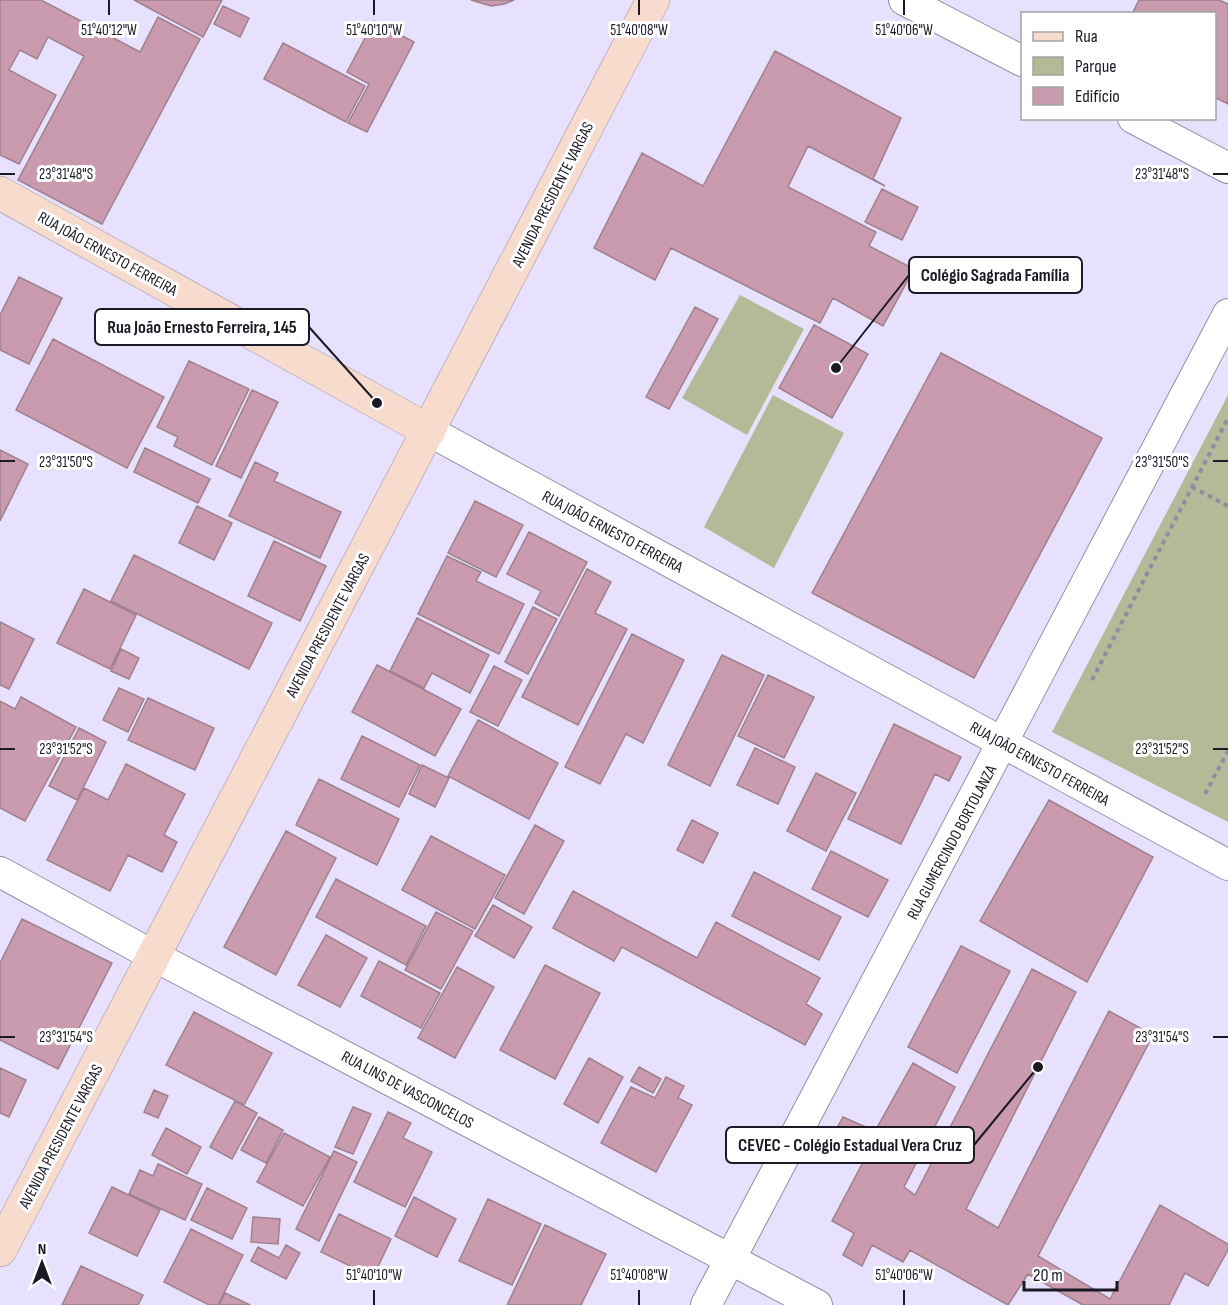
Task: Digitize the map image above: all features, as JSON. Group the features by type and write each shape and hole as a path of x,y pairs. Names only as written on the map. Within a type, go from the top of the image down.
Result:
{"street":[{"name":"AVENIDA PRESIDENTE VARGAS","path":"0,1250 429,432 652,0"},
{"path":"904,0 1021,60"},
{"path":"1137,120 1228,168"},
{"name":"RUA JOÃO ERNESTO FERREIRA","path":"0,193 429,432 1228,865"},
{"name":"RUA GUMERCINDO BORTOLANZA","path":"706,1305 1228,314"},
{"name":"RUA LINS DE VASCONCELOS","path":"0,872 154,956 817,1305"}],"path":[{"path":"1092,680 1228,418"},
{"path":"1192,487 1228,506"},
{"path":"1205,794 1228,751"}],"green space":[{"path":"740,295 804,329 747,435 682,398"},
{"path":"773,395 844,433 774,568 704,527"},
{"path":"1228,395 1228,822 1052,732"}],"building":[{"path":"0,0 41,0 140,52 158,17 200,39 102,224 18,180 84,56 48,37 37,59 20,50 9,70 56,95 19,164 0,155"},
{"path":"134,0 222,0 203,37"},
{"path":"471,0 514,0 491,6"},
{"path":"1139,0 1219,0 1228,4 1228,104 1216,98 1216,12 1133,12"},
{"path":"223,6 249,18 240,37 214,24"},
{"path":"374,21 414,42 367,132 348,123 369,84 347,72"},
{"path":"283,43 365,86 346,122 264,79"},
{"path":"775,51 901,118 873,179 885,186 808,146 788,187 876,232 869,246 914,269 883,326 833,298 820,323 671,248 655,280 594,248 642,153 703,186"},
{"path":"882,189 918,207 902,240 865,222"},
{"path":"19,277 62,298 29,364 0,350 0,315"},
{"path":"695,307 718,319 669,409 646,397"},
{"path":"814,325 868,354 832,418 779,388"},
{"path":"53,339 164,397 127,468 16,410"},
{"path":"941,353 1102,438 974,678 812,593"},
{"path":"189,361 249,389 212,465 174,446 178,437 157,427"},
{"path":"252,390 278,402 241,478 216,466"},
{"path":"145,448 210,479 198,503 134,472"},
{"path":"0,450 28,464 0,521"},
{"path":"255,462 278,473 274,481 341,512 320,558 229,516"},
{"path":"475,501 523,525 496,577 448,553"},
{"path":"197,506 232,523 214,560 179,543"},
{"path":"529,532 587,562 559,616 535,603 541,591 507,574"},
{"path":"274,541 326,566 300,621 248,596"},
{"path":"134,555 272,623 249,669 111,601"},
{"path":"447,556 481,572 476,581 524,604 499,654 418,614"},
{"path":"587,569 611,582 595,613 627,629 578,725 522,697"},
{"path":"84,589 136,615 110,669 57,643"},
{"path":"533,607 557,619 528,674 505,662"},
{"path":"417,618 489,655 470,693 432,673 424,688 390,671"},
{"path":"0,622 34,639 9,689 0,685"},
{"path":"632,634 684,660 643,743 626,734 600,784 565,767"},
{"path":"121,649 139,658 129,679 111,671"},
{"path":"722,655 764,675 710,786 668,765"},
{"path":"377,665 461,709 435,756 352,712"},
{"path":"494,666 522,680 498,726 470,712"},
{"path":"768,675 814,697 784,758 738,736"},
{"path":"119,688 144,699 128,732 103,720"},
{"path":"21,697 76,727 25,821 0,808 0,701 15,709"},
{"path":"148,698 214,728 195,770 128,740"},
{"path":"478,720 558,763 529,819 448,776"},
{"path":"894,724 961,757 949,781 935,774 901,844 848,819"},
{"path":"79,728 106,742 77,800 49,786"},
{"path":"362,736 420,765 399,807 341,779"},
{"path":"755,748 795,767 778,804 737,785"},
{"path":"126,764 185,794 164,835 177,842 162,872 128,855 110,891 47,860 84,788 108,800"},
{"path":"422,765 449,778 435,807 409,794"},
{"path":"816,773 856,793 826,851 787,831"},
{"path":"319,779 399,819 377,865 296,825"},
{"path":"1049,800 1153,857 1087,982 980,921"},
{"path":"692,820 718,833 703,863 677,850"},
{"path":"535,825 564,841 524,914 495,898"},
{"path":"286,831 336,858 276,975 224,947"},
{"path":"431,836 505,875 475,929 402,890"},
{"path":"831,851 888,880 868,917 812,889"},
{"path":"754,872 841,917 819,960 732,916"},
{"path":"336,879 426,926 406,965 316,917"},
{"path":"573,891 697,958 716,922 820,978 806,1004 822,1014 805,1045 622,947 614,961 553,928"},
{"path":"493,905 532,927 514,958 475,936"},
{"path":"436,912 473,931 441,989 405,970"},
{"path":"22,919 112,963 58,1069 0,1040 0,963"},
{"path":"326,935 367,958 340,1007 298,985"},
{"path":"961,946 1010,971 957,1073 908,1047"},
{"path":"379,961 440,993 421,1028 361,996"},
{"path":"545,965 600,993 555,1079 500,1050"},
{"path":"457,967 494,987 455,1058 418,1038"},
{"path":"1032,969 1076,992 966,1209 998,1228 1109,1011 1153,1035 1038,1256 1110,1299 1160,1205 1228,1244 1228,1250 1208,1286 1185,1273 1169,1305 1083,1305 1028,1274 1008,1305 910,1250 903,1262 872,1245 862,1266 843,1255 854,1233 832,1221 871,1147 836,1130 843,1117 875,1131 913,1063 955,1087 904,1187 915,1195"},
{"path":"194,1012 272,1053 244,1105 166,1065"},
{"path":"589,1058 623,1077 598,1123 564,1104"},
{"path":"639,1067 661,1079 653,1093 631,1081"},
{"path":"0,1068 26,1080 9,1117 0,1113"},
{"path":"666,1077 684,1086 678,1098 692,1105 656,1172 601,1143 631,1087 655,1098"},
{"path":"154,1090 168,1096 158,1118 144,1112"},
{"path":"235,1101 257,1113 232,1159 210,1147"},
{"path":"353,1107 371,1114 353,1154 335,1147"},
{"path":"388,1112 411,1123 403,1138 432,1152 405,1207 354,1182"},
{"path":"259,1117 283,1130 266,1163 241,1150"},
{"path":"166,1128 201,1147 187,1174 152,1155"},
{"path":"284,1133 330,1157 303,1206 257,1182"},
{"path":"334,1151 357,1162 319,1241 296,1229"},
{"path":"158,1164 202,1184 185,1220 129,1194 140,1170 153,1176"},
{"path":"112,1187 160,1210 137,1256 89,1233"},
{"path":"207,1188 247,1208 232,1239 191,1220"},
{"path":"414,1197 456,1219 437,1257 395,1236"},
{"path":"488,1199 541,1224 512,1285 459,1261"},
{"path":"339,1214 391,1239 373,1277 321,1252"},
{"path":"253,1217 280,1219 278,1244 251,1242"},
{"path":"545,1225 606,1254 581,1305 507,1305"},
{"path":"191,1229 243,1255 218,1305 209,1305 164,1282"},
{"path":"286,1245 300,1253 286,1279 251,1261 258,1247 279,1258"},
{"path":"81,1266 143,1295 138,1305 62,1305"},
{"path":"225,1293 250,1305 219,1305"}],"place":[{"name":"Colégio Sagrada Família","path":"836,368"},
{"name":"Rua João Ernesto Ferreira, 145","path":"377,403"},
{"name":"CEVEC - Colégio Estadual Vera Cruz","path":"1038,1067"}]}
